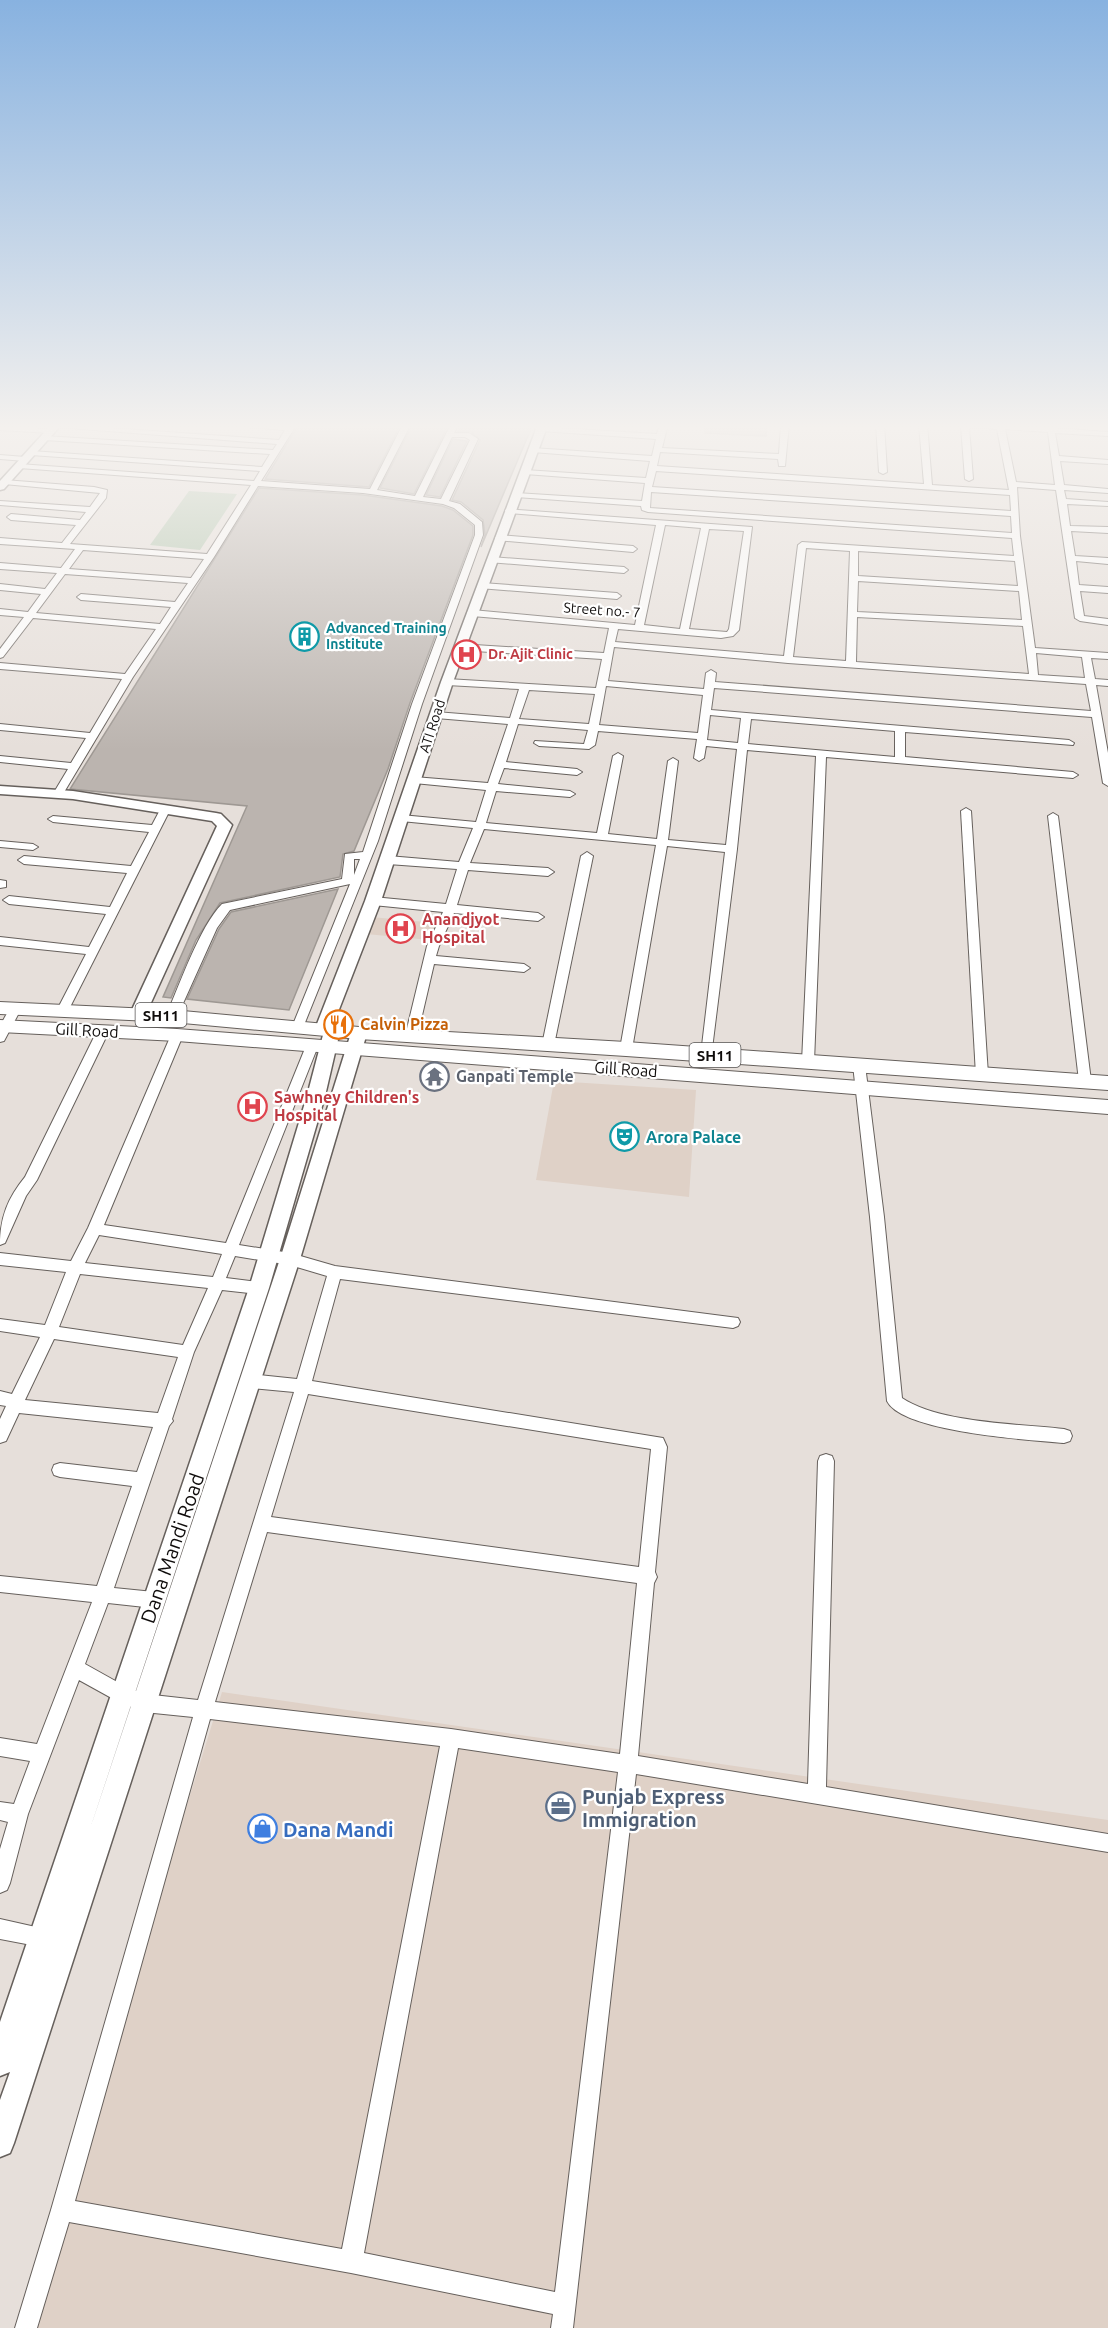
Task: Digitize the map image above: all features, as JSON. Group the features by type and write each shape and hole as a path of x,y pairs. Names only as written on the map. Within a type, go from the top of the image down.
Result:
{"main road":[{"name":"Gill Road","path":"8,1008 172,1016 298,1027 323,1038"},
{"name":"Gill Road","path":"2,1030 323,1038 1108,1107"},
{"name":"Gill Road","path":"356,1042 411,1037 707,1054 1108,1083"}],"street":[{"path":"64,546 74,533"},
{"path":"58,794 129,677 225,533"},
{"path":"298,1027 367,855 417,704 479,533"},
{"name":"ATI Road","path":"323,1038 388,860 459,647 501,533"},
{"path":"639,626 659,533"},
{"path":"684,630 704,533"},
{"name":"Street no.- 7","path":"472,613 730,634 734,630 750,533"},
{"path":"967,533 1016,536"},
{"path":"1016,533 1034,678"},
{"path":"1066,533 1077,588 1080,618 1108,622"},
{"path":"499,538 633,549"},
{"path":"0,541 210,557"},
{"path":"788,660 801,546 1019,560"},
{"path":"0,656 81,547"},
{"path":"851,663 854,548"},
{"path":"1071,558 1108,561"},
{"path":"491,560 624,570"},
{"path":"0,566 194,581"},
{"path":"853,578 1023,589"},
{"path":"482,586 617,596"},
{"path":"0,587 48,592"},
{"path":"1077,588 1108,590"},
{"path":"81,597 178,605"},
{"path":"0,612 163,627"},
{"path":"852,614 1026,623"},
{"path":"539,743 589,747 615,624"},
{"path":"610,644 788,660 1108,683"},
{"path":"459,647 607,656"},
{"path":"1030,650 1108,656"},
{"path":"1086,654 1108,783"},
{"path":"0,666 129,677"},
{"path":"699,758 711,673"},
{"path":"447,682 525,686 709,688 1095,714"},
{"path":"411,1037 433,946 450,908 463,866 480,825 525,686"},
{"path":"1093,701 1108,702"},
{"path":"705,712 1069,743"},
{"path":"436,715 593,727 743,747 1073,776"},
{"path":"707,1054 746,715"},
{"path":"0,727 93,736"},
{"path":"900,729 900,761"},
{"path":"808,1062 821,754"},
{"path":"602,837 618,756"},
{"path":"0,759 75,767"},
{"path":"626,1049 674,761"},
{"path":"499,764 577,771"},
{"path":"414,780 570,794"},
{"path":"0,790 58,794 216,817 225,825 138,1014"},
{"path":"63,1011 165,810"},
{"path":"966,811 982,1074"},
{"path":"1053,816 1085,1081"},
{"path":"401,818 732,849"},
{"path":"53,819 156,829"},
{"path":"0,843 33,847"},
{"path":"172,1016 211,928 226,907 348,881 349,856 367,855"},
{"path":"548,1045 587,856"},
{"path":"24,860 135,870"},
{"path":"388,860 548,873"},
{"path":"9,900 114,911"},
{"path":"373,901 538,917"},
{"path":"0,941 94,951"},
{"path":"430,960 524,968"},
{"path":"2,1030 8,1008"},
{"path":"0,1239 20,1194 30,1180 103,1031"},
{"path":"0,1436 49,1333 75,1267 95,1229 177,1035"},
{"path":"0,1883 9,1812 42,1754 103,1594 165,1421 187,1352 323,1038"},
{"name":"Dana Mandi Road","path":"0,2061 259,1288 279,1258 316,1096 323,1038"},
{"path":"0,2143 250,1381 279,1258 356,1042"},
{"path":"859,1065 877,1216 895,1401 908,1412 945,1421 1064,1436"},
{"path":"95,1229 279,1258 335,1272 733,1322"},
{"path":"0,1259 259,1288"},
{"path":"26,2328 62,2210 204,1710 303,1386 335,1272"},
{"path":"0,1325 187,1352"},
{"path":"250,1381 303,1386 657,1443 660,1447 649,1577 628,1764 561,2328"},
{"path":"0,1398 16,1401"},
{"path":"16,1401 14,1406 165,1421"},
{"path":"816,1795 826,1461"},
{"path":"60,1470 144,1480"},
{"path":"261,1523 649,1577"},
{"path":"0,1584 154,1600"},
{"path":"74,1668 123,1695 144,1702 451,1738 628,1764 1108,1843"},
{"path":"351,2262 451,1738"},
{"path":"0,1747 42,1754"},
{"path":"0,1929 42,1937"},
{"path":"62,2210 351,2262 565,2305"}],"shaded area":[{"name":"Anandjyot Hospital","path":"371,917 437,923 430,940 366,934"},
{"name":"Arora Palace","path":"554,1081 696,1090 689,1197 536,1180"},
{"name":"Dana Mandi","path":"222,1692 1108,1820 1108,2328 25,2328"}],"green space":[{"path":"159,533 211,533 200,550 150,545"}],"building":[{"name":"Advanced Training Institute","path":"231,533 473,533 388,769 354,851 343,854 340,877 220,903 196,940 171,998 163,997 247,806 70,789"},
{"path":"338,889 289,1010 187,999 219,929 231,912"}],"place":[{"name":"Advanced Training Institute","path":"305,636"},
{"name":"Dr. Ajit Clinic","path":"467,654"},
{"name":"Anandjyot Hospital","path":"401,928"},
{"name":"Calvin Pizza","path":"339,1024"},
{"name":"Ganpati Temple","path":"435,1076"},
{"name":"Sawhney Children's Hospital","path":"253,1106"},
{"name":"Arora Palace","path":"625,1137"},
{"name":"Punjab Express Immigration","path":"561,1807"},
{"name":"Dana Mandi","path":"262,1829"}]}
